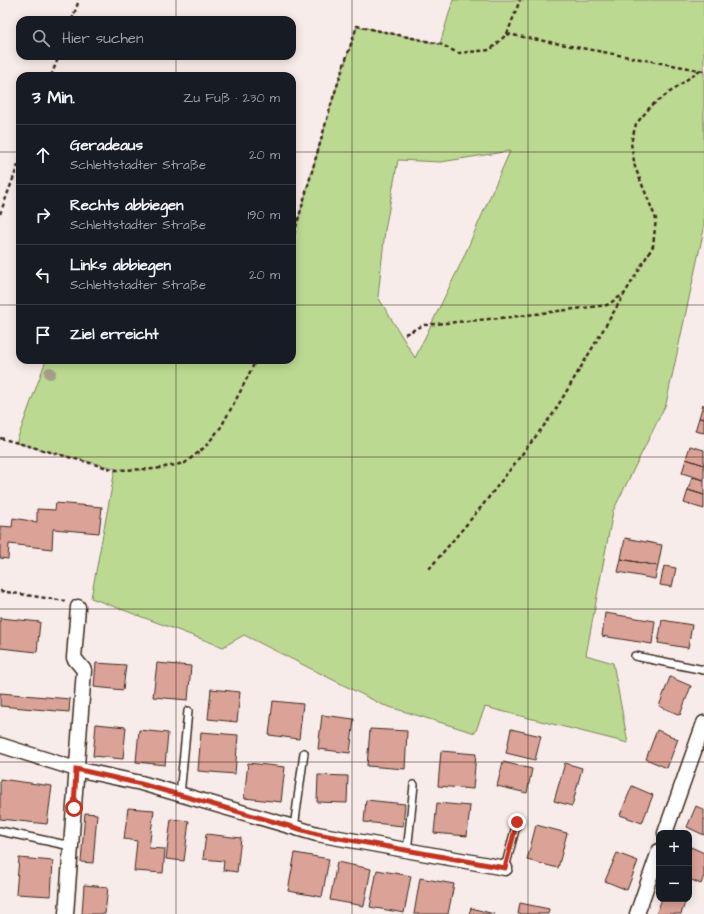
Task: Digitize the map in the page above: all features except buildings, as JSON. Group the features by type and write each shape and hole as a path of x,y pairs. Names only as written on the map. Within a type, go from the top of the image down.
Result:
{"street":[{"path":"66,914 84,670 74,658 78,607"},
{"path":"666,830 704,723"},
{"path":"0,745 76,769 111,776 317,834 407,852 505,868"},
{"path":"637,914 656,860"}],"lane":[{"path":"635,656 704,670"},
{"path":"180,795 188,711"},
{"path":"294,828 304,753"},
{"path":"407,852 414,785"},
{"path":"505,868 517,822"},
{"path":"0,831 71,846"}],"path":[{"path":"73,16 79,0"},
{"path":"296,227 333,98 357,26 440,44 458,53 490,50 507,34 520,0"},
{"path":"507,34 702,71"},
{"path":"52,72 57,60"},
{"path":"429,569 482,506 553,414 654,246 656,219 635,167 631,143 636,124 651,106 702,71"},
{"path":"0,214 16,171"},
{"path":"406,334 424,325 511,317 608,305 626,293"},
{"path":"0,438 115,470 155,469 185,463 205,447 221,426 254,364"},
{"path":"0,591 60,599 78,607"}],"green space":[{"path":"453,0 704,0 704,229 666,404 613,511 586,655 613,663 628,743 485,707 475,733 383,705 244,635 223,647 91,598 115,470 117,469 16,443 45,364 296,364 296,227 333,98 357,26 440,44","holes":["510,151 461,263 415,358 378,297 385,230 398,160 441,162"]}],"route":[{"path":"74,808 76,769 141,784 317,834 407,852 505,868 517,822"}]}
